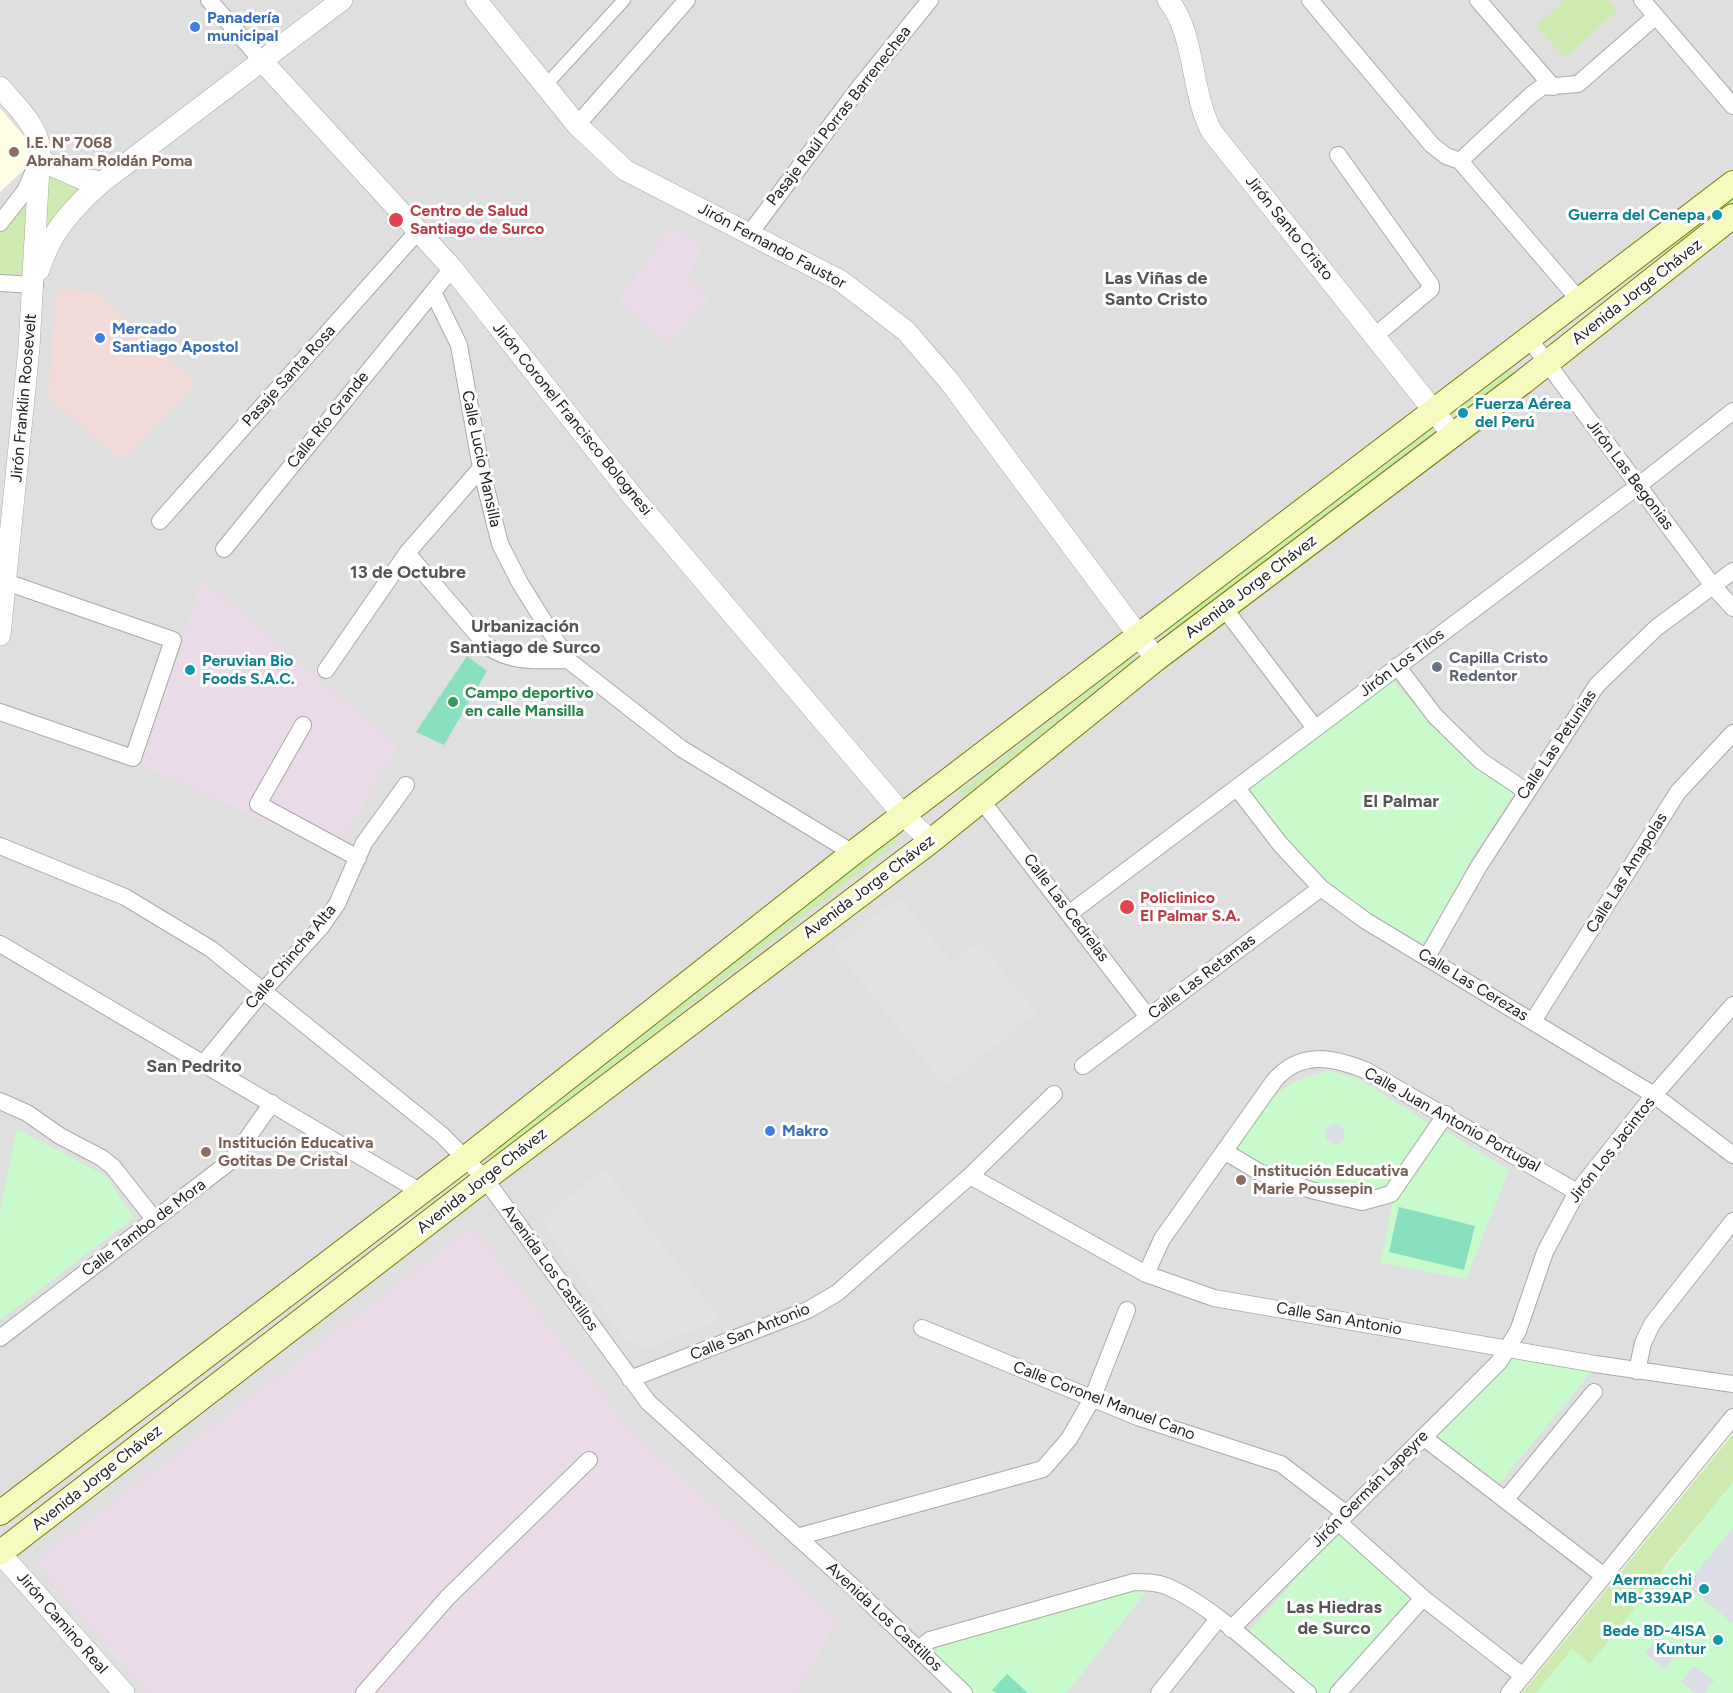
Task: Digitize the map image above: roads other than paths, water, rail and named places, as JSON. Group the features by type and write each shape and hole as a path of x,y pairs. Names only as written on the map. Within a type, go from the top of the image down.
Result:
{"main road":[{"name":"Avenida Jorge Chávez","path":"0,1513 467,1157 853,853 1530,340 1733,183"},
{"name":"Avenida Jorge Chávez","path":"0,1553 485,1179 931,841 1156,659 1453,435 1733,216"}],"street":[{"name":"Jirón Coronel Francisco Bolognesi","path":"209,0 452,268 633,497 904,816 931,841"},
{"path":"0,283 35,285 44,255 56,230 75,206 102,182 342,0"},
{"name":"Jirón Fernando Faustor","path":"476,0 577,124 625,170 841,281 906,331 949,381 1156,659"},
{"path":"546,86 624,0"},
{"path":"577,124 687,0"},
{"name":"Pasaje Raúl Porras Barrenechea","path":"750,233 858,89 930,0"},
{"name":"Jirón Santo Cristo","path":"1168,0 1182,26 1203,116 1212,132 1376,335 1453,435"},
{"path":"1310,0 1432,145 1446,156 1460,161 1581,301"},
{"path":"1478,0 1553,87"},
{"path":"1642,0 1733,106"},
{"path":"1460,161 1531,95 1542,87 1578,84 1656,16"},
{"name":"Jirón Franklin Roosevelt","path":"0,87 31,124 39,139 35,285 0,635"},
{"path":"1338,155 1431,285 1431,289 1376,335"},
{"path":"0,223 25,190 39,160 82,179 102,182"},
{"name":"Pasaje Santa Rosa","path":"160,521 418,231"},
{"path":"433,292 452,268"},
{"name":"Calle Lucio Mansilla","path":"433,292 459,345 481,468 503,551 568,660 682,749 853,853"},
{"name":"Calle Río Grande","path":"224,549 433,292"},
{"name":"Jirón Las Begonias","path":"1530,340 1713,586 1733,608"},
{"name":"Jirón Los Tilos","path":"1070,913 1638,486 1733,411"},
{"path":"326,670 407,553 481,468"},
{"path":"407,553 481,639 501,655 517,660 568,660"},
{"name":"Calle Las Petunias","path":"1427,957 1526,791 1597,685 1656,628 1733,571"},
{"path":"0,711 133,758 173,640 6,582"},
{"path":"1224,608 1315,728"},
{"path":"1397,666 1435,716 1480,761 1526,791"},
{"path":"303,725 258,804 358,858"},
{"name":"Calle Las Amapolas","path":"1533,1021 1678,792 1733,734"},
{"name":"Calle Chincha Alta","path":"204,1063 263,991 321,927 337,904 364,843 406,785"},
{"name":"Calle Las Cerezas","path":"1237,788 1281,844 1321,888 1366,921 1654,1095 1733,1155"},
{"name":"Calle Las Cedrelas","path":"982,801 1148,1017"},
{"name":"Avenida Los Castillos","path":"0,846 125,897 211,949 467,1157 648,1402 919,1649 964,1693"},
{"name":"Calle Las Retamas","path":"1083,1066 1321,888"},
{"path":"0,944 421,1192"},
{"name":"Jirón Los Jacintos","path":"1509,1348 1518,1331 1545,1252 1577,1192 1654,1095 1733,1005"},
{"name":"Calle Juan Antonio Portugal","path":"1146,1274 1161,1239 1280,1074 1296,1063 1315,1058 1336,1059 1367,1071 1446,1114 1577,1192"},
{"name":"Calle San Antonio","path":"630,1379 808,1310 827,1298 866,1270 970,1176 1054,1094"},
{"path":"0,1101 27,1113 60,1136 102,1158 113,1167 154,1219"},
{"name":"Calle Tambo de Mora","path":"0,1338 232,1160 272,1103"},
{"path":"1224,1151 1259,1172 1311,1190 1362,1202 1391,1194 1446,1114"},
{"name":"Calle San Antonio","path":"970,1176 1146,1274 1215,1298 1637,1371 1733,1384"},
{"path":"1637,1371 1643,1343 1652,1324 1733,1221"},
{"path":"797,1537 1043,1469 1069,1439 1092,1399 1127,1310"},
{"name":"Calle Coronel Manuel Cano","path":"922,1328 1140,1418 1281,1464 1341,1517 1423,1598 1523,1676"},
{"name":"Jirón Germán Lapeyre","path":"1159,1693 1224,1624 1341,1517 1491,1370 1509,1348"},
{"path":"1506,1499 1594,1392"},
{"path":"1509,1693 1733,1417"},
{"path":"1423,1437 1604,1576"},
{"path":"364,1693 448,1597 590,1460"},
{"name":"Jirón Camino Real","path":"0,1553 119,1691"},
{"path":"919,1649 930,1640 1134,1582 1164,1586 1224,1624 1308,1693"},
{"path":"1338,1693 1423,1598"}],"place":[{"name":"Panadería municipal","path":"195,27"},
{"name":"I.E. N° 7068 Abraham Roldán Poma","path":"14,152"},
{"name":"Guerra del Cenepa","path":"1717,215"},
{"name":"Centro de Salud Santiago de Surco","path":"396,220"},
{"name":"Mercado Santiago Apostol","path":"100,338"},
{"name":"Fuerza Aérea del Perú","path":"1463,413"},
{"name":"Capilla Cristo Redentor","path":"1437,667"},
{"name":"Peruvian Bio Foods S.A.C.","path":"190,670"},
{"name":"Campo deportivo en calle Mansilla","path":"453,702"},
{"name":"Policlinico El Palmar S.A.","path":"1127,907"},
{"name":"Makro","path":"770,1131"},
{"name":"Institución Educativa Gotitas De Cristal","path":"206,1152"},
{"name":"Institución Educativa Marie Poussepin","path":"1241,1180"},
{"name":"Aermacchi MB-339AP","path":"1704,1589"},
{"name":"Bede BD-4lSA Kuntur","path":"1718,1640"}],"district":[{"name":"Las Viñas de Santo Cristo","path":"1156,289"},
{"name":"13 de Octubre","path":"408,573"},
{"name":"Urbanización Santiago de Surco","path":"525,637"},
{"name":"El Palmar","path":"1401,802"},
{"name":"San Pedrito","path":"194,1067"},
{"name":"Las Hiedras de Surco","path":"1334,1618"}]}
